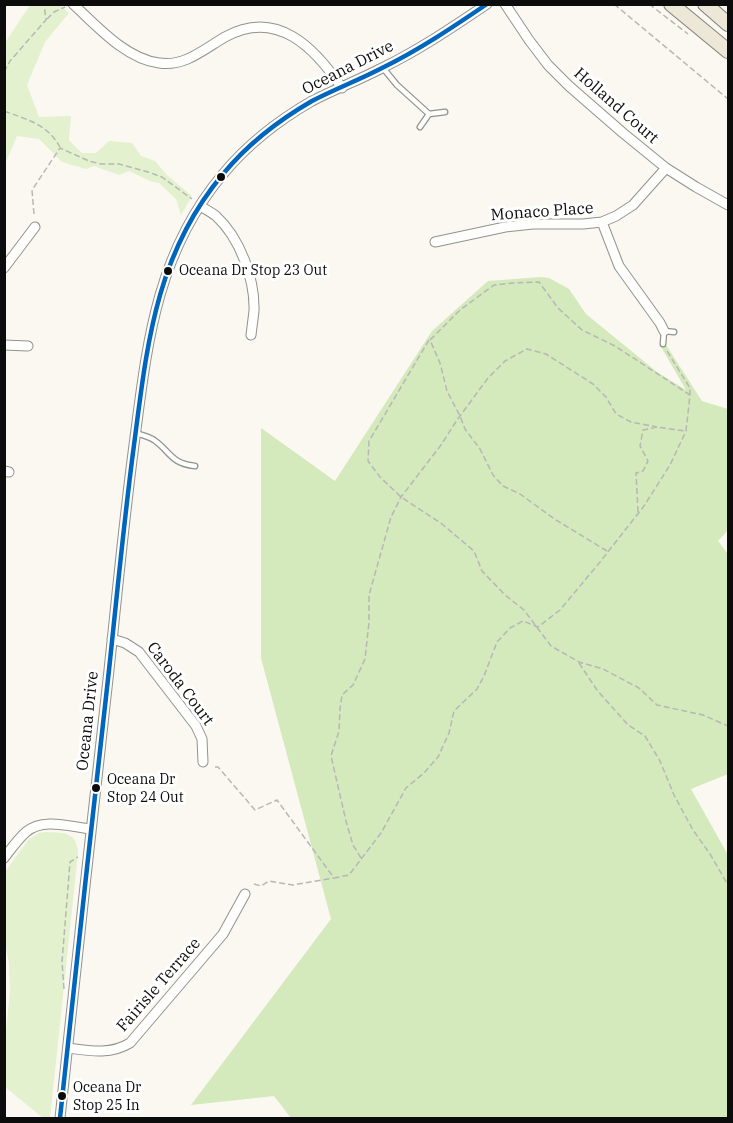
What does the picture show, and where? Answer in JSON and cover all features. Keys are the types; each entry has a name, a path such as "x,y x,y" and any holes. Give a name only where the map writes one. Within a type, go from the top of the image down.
{"main road":[{"path":"671,4 729,51"},
{"path":"705,4 729,24"}],"street":[{"name":"Oceana Drive","path":"60,1119 135,434 150,330 170,263 196,203 224,172 266,132 312,102 383,68 432,40 487,4"},
{"name":"Holland Court","path":"506,4 548,65 569,86 666,168 729,205"},
{"path":"69,6 123,48 140,58 157,63 169,64 189,59 228,36 251,28 283,32 311,49 342,88"},
{"name":"Monaco Place","path":"435,242 505,227 602,222 633,205 666,168"},
{"path":"196,203 222,223 244,259 252,288 254,310 251,335"},
{"path":"602,222 619,266 669,331"},
{"path":"4,268 35,227"},
{"path":"4,345 28,346"},
{"name":"Caroda Court","path":"112,639 133,647 139,652 196,726 202,739 203,762"},
{"path":"4,858 25,833 39,825 50,824 91,829"},
{"name":"Fairisle Terrace","path":"68,1048 113,1051 130,1043 223,934 245,894"}],"lane":[{"path":"383,68 397,85 429,114"},
{"path":"420,127 429,114 445,112"},
{"path":"663,344 669,331"},
{"path":"135,434 147,436 156,441 179,462 195,466"}],"path":[{"path":"44,4 46,20"},
{"path":"614,4 729,99"},
{"path":"4,72 10,61 46,20 54,12 69,6"},
{"path":"4,111 41,126 53,136 60,148 80,158 101,164 118,164 162,177 196,203"},
{"path":"34,214 32,190 60,148"},
{"path":"690,395 615,346 582,330 558,308 539,282 494,285 460,309 430,340 369,441 368,461 380,477 401,497 442,525 474,551 482,571 505,595 524,610 551,646 579,662 603,669 639,688 657,705 703,715 729,726"},
{"path":"430,340 440,363 447,391 465,429 480,449 493,476 503,486 520,494 556,520 608,551"},
{"path":"538,627 560,610 638,514 670,465 686,431 690,388 663,344"},
{"path":"361,858 353,845 345,821 331,756 339,731 342,695 353,685 365,659 369,595 392,517 401,497 441,446 488,378 505,361 526,349 546,354 593,384 606,397 616,414 632,422 686,431"},
{"path":"638,514 636,474 643,471 648,462 640,446 643,430 657,427"},
{"path":"254,884 261,886 269,881 293,885 349,875 381,833 406,788 438,757 448,734 454,711 477,689 497,642 510,628 523,621 538,627"},
{"path":"579,662 597,690 628,725 645,736 660,761 674,795 693,830 729,885"},
{"path":"215,767 218,767 255,810 277,800 334,878"},
{"path":"64,989 62,962 70,862 80,856"}],"green space":[{"path":"30,5 60,5 69,13 45,42 27,85 39,117 71,116 69,140 82,153 96,153 109,141 132,143 141,156 155,161 168,176 192,196 181,215 176,199 159,183 129,171 119,175 94,166 86,169 62,162 39,139 17,136 5,164 5,43"},
{"path":"549,278 569,289 586,314 657,372 686,390 660,345 666,345 702,401 728,409 728,530 718,541 728,554 728,774 691,789 728,855 728,1118 291,1118 274,1096 191,1105 331,919 261,658 261,428 335,481 432,331 488,281"},
{"path":"45,832 63,833 72,837 78,853 50,1118 43,1118 4,1086 10,991 9,963 4,937 5,872 28,840"}],"transit line":[{"path":"60,1118 130,473 150,337 168,269 200,205 232,163 264,134 312,101 409,54 487,4"}],"place":[{"name":"Oceana Dr Stop 23 Out","path":"168,271"},
{"name":"Oceana Dr Stop 24 Out","path":"96,788"},
{"name":"Oceana Dr Stop 25 In","path":"62,1096"}]}
